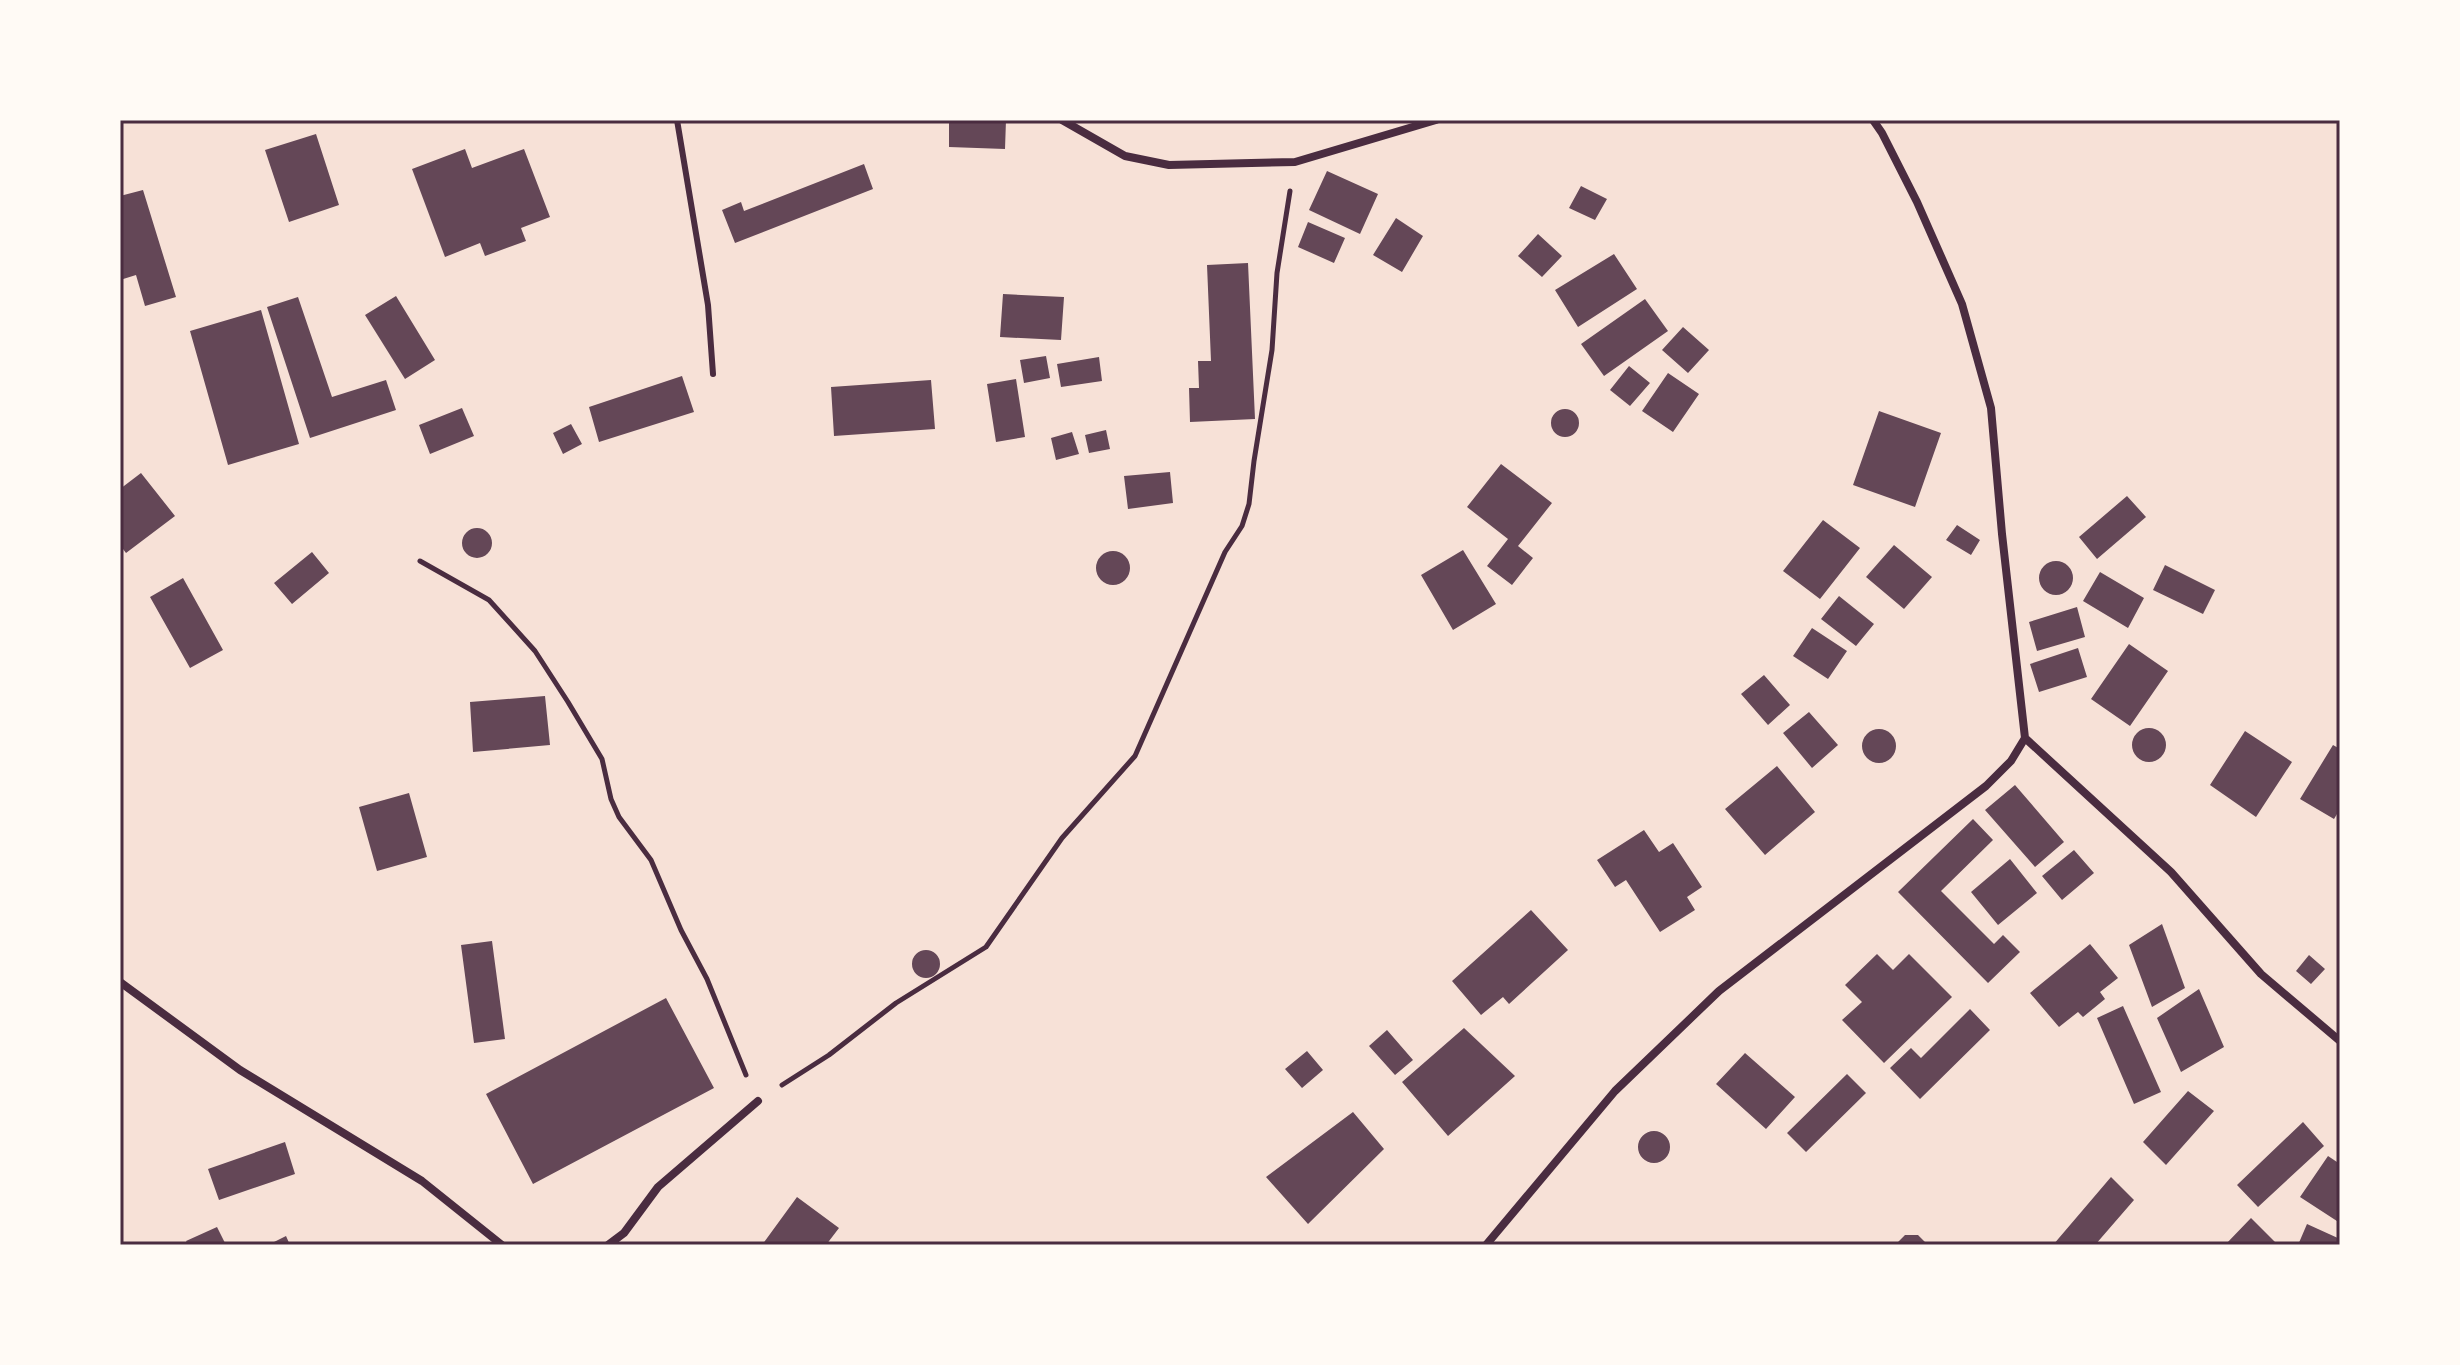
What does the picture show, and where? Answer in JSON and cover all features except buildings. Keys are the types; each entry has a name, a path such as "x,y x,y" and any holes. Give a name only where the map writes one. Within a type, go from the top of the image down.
{"street":[{"path":"1062,120 1125,156 1169,165 1295,162 1436,120"},
{"path":"1486,1245 1615,1091 1719,991 1986,786 2011,761 2025,738 1991,408 1962,304 1932,235 1873,120"},
{"path":"2025,738 2171,872 2261,974 2340,1041"},
{"path":"120,982 240,1070 422,1181 502,1245"},
{"path":"608,1245 624,1233 658,1187 758,1101"}],"lane":[{"path":"677,120 708,305 713,374"}],"path":[{"path":"420,561 489,600 535,651 568,702 602,759 611,799 619,817 651,860 681,930 707,979 758,1101 829,1055 896,1003 986,947 1062,838 1135,756 1225,552 1242,526 1249,504 1272,350 1277,273 1295,162"}]}
